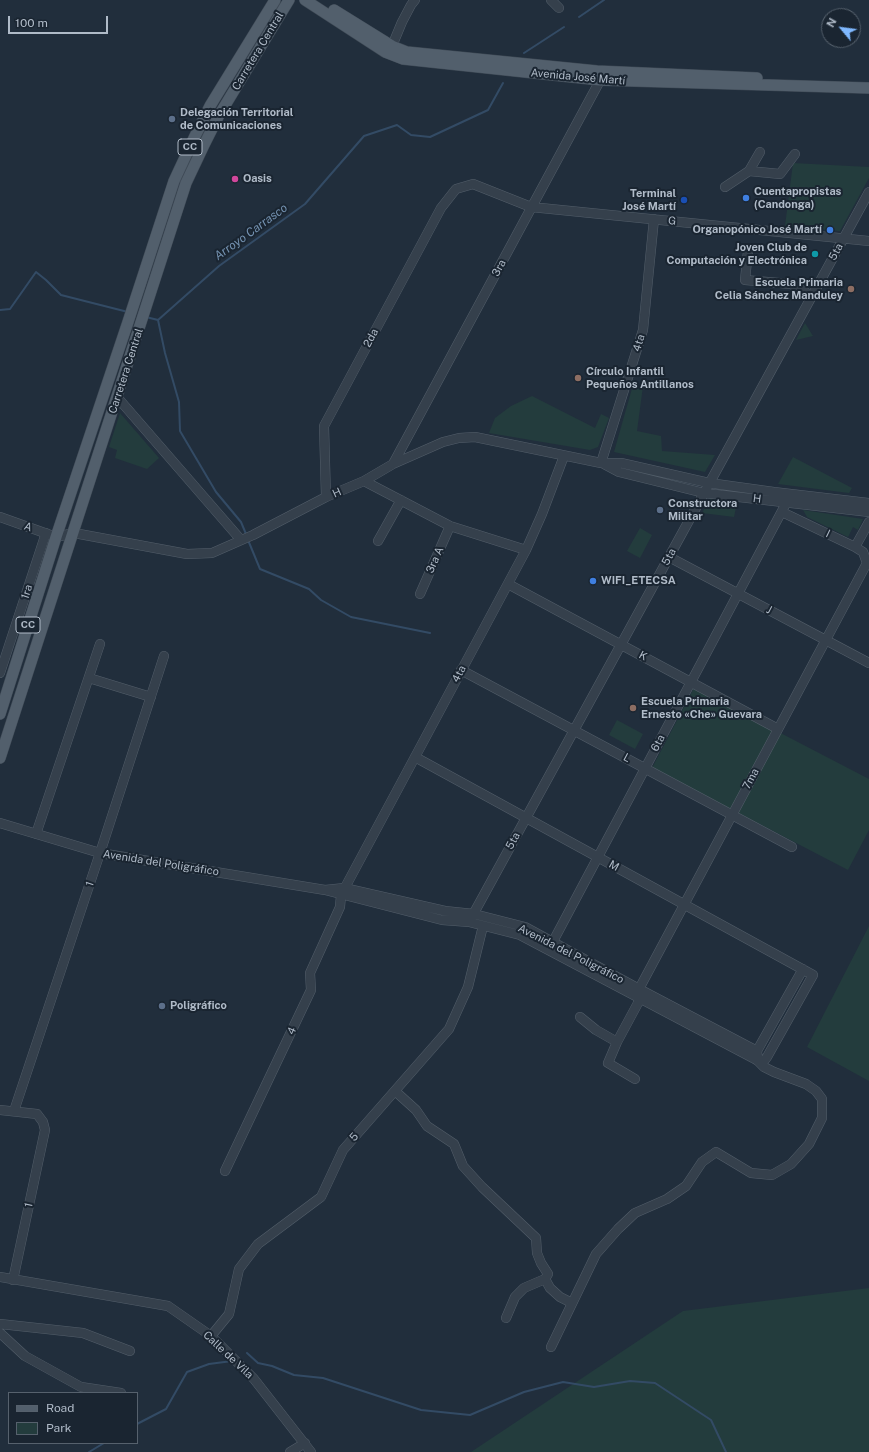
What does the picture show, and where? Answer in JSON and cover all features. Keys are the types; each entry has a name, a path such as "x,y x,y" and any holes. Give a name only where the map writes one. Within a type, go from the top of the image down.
{"main road":[{"name":"Carretera Central","path":"0,714 51,535 134,307 174,181 210,106 275,0"},
{"name":"Carretera Central","path":"0,758 186,183 218,117 289,0"},
{"name":"Avenida José Martí","path":"305,0 385,52 403,60 602,76 869,88"},
{"name":"Avenida José Martí","path":"318,0 392,46 407,52 602,76 869,83"},
{"path":"210,106 218,117"}],"street":[{"path":"392,46 402,22 415,0"},
{"path":"551,0 559,8"},
{"name":"3ra","path":"393,464 602,76"},
{"path":"725,187 749,171 760,152"},
{"path":"749,171 780,174 795,154"},
{"name":"G","path":"456,189 473,184 531,207 869,241"},
{"name":"2da","path":"326,498 324,426 441,208 456,189"},
{"name":"5ta","path":"469,922 869,192"},
{"name":"4ta","path":"601,463 643,330 654,219"},
{"path":"748,251 745,280 791,284 812,296"},
{"path":"117,397 242,540"},
{"name":"H","path":"74,533 194,554 212,553 253,535 326,498 364,481 393,464 443,442 459,438 475,437 601,463 621,463 709,483 869,503"},
{"name":"4ta","path":"342,891 526,550 542,514 564,456"},
{"name":"H","path":"601,463 620,472 704,493 869,512"},
{"path":"364,481 450,526 526,550"},
{"name":"6ta","path":"550,946 791,494"},
{"path":"378,541 402,500"},
{"name":"I","path":"782,512 856,547 863,552 868,563"},
{"name":"A","path":"0,517 51,535"},
{"path":"856,547 869,522"},
{"name":"3ra A","path":"420,594 450,526"},
{"path":"51,535 74,533"},
{"name":"1ra","path":"0,673 51,535"},
{"name":"J","path":"669,557 869,663"},
{"name":"7ma","path":"635,1079 608,1063 617,1042 628,1024 638,1003 639,994 684,904 825,640 868,563"},
{"name":"K","path":"508,584 778,729"},
{"path":"36,834 100,644"},
{"name":"1","path":"13,1280 45,1130 44,1122 37,1114 14,1112 164,656"},
{"name":"L","path":"462,670 792,846"},
{"path":"89,678 151,697"},
{"name":"M","path":"415,757 813,975 767,1057 764,1061 756,1057"},
{"name":"Avenida del Poligráfico","path":"0,823 100,853 325,890 342,891 445,911 474,914 525,927 550,946"},
{"name":"Avenida del Poligráfico","path":"342,891 442,920 469,922 520,935 550,946 756,1057 774,1072 806,1084 816,1090 822,1099 822,1118 809,1144 791,1164 772,1175 751,1172 716,1152 702,1162 686,1186 667,1199 635,1213 618,1229 596,1254 572,1303"},
{"name":"4","path":"225,1172 311,990 310,973 340,907 342,891"},
{"name":"5","path":"211,1336 229,1314 238,1269 258,1244 321,1197 343,1150 449,1029 468,987 483,926"},
{"path":"756,1057 803,969"},
{"path":"580,1017 596,1030 617,1042"},
{"path":"395,1091 416,1110 427,1126 454,1144 463,1166 482,1187 536,1238 537,1253 548,1274 545,1279 524,1288 515,1297 506,1318"},
{"path":"0,1110 14,1112"},
{"name":"Calle de Vila","path":"0,1277 168,1306 211,1336 254,1379 311,1452"},
{"path":"545,1279 550,1288 560,1297 572,1303 550,1347"},
{"path":"0,1324 83,1334 130,1351"},
{"path":"0,1334 25,1356 81,1387 114,1392"},
{"path":"290,1452 305,1443"}],"green space":[{"path":"793,163 869,167 869,178 840,231 785,226"},
{"path":"805,323 813,336 796,340"},
{"path":"633,385 643,386 637,431 661,436 662,451 715,455 705,472 614,452"},
{"path":"532,396 595,428 601,414 609,418 598,447 590,450 489,433 495,418 511,406"},
{"path":"120,413 159,458 147,469 115,458 117,450 109,447"},
{"path":"793,457 852,488 849,493 778,484"},
{"path":"710,499 737,503 734,517 702,513"},
{"path":"803,510 863,519 858,530 853,527 848,537 807,517"},
{"path":"640,528 652,535 640,558 627,551"},
{"path":"694,688 869,779 869,830 848,870 652,768"},
{"path":"617,720 643,734 635,749 609,735"},
{"path":"869,926 869,1081 807,1047"},
{"path":"869,1288 869,1452 471,1452 683,1311"}],"waterway":[{"path":"579,17 604,0"},
{"path":"524,53 564,27"},
{"name":"Arroyo Carrasco","path":"146,317 158,320 219,266 305,204 364,136 397,125 411,135 430,137 488,110 503,83"},
{"name":"Arroyo Carrasco","path":"0,310 10,309 36,272 61,295 128,312"},
{"path":"158,320 165,353 179,402 180,431 216,492 241,522 246,534"},
{"path":"248,540 260,569 309,589 321,600 351,617 430,633"},
{"path":"247,1353 258,1363 272,1366 294,1375 323,1378 421,1410 470,1415 524,1392 563,1382 594,1387 630,1381 655,1383 711,1420 726,1452"},
{"path":"138,1423 166,1409 187,1372 209,1364 232,1361"},
{"path":"89,1452 102,1444"}],"place":[{"name":"Delegación Territorial de Comunicaciones","path":"172,119"},
{"name":"Oasis","path":"235,179"},
{"name":"Cuentapropistas (Candonga)","path":"746,198"},
{"name":"Terminal José Martí","path":"684,200"},
{"name":"Organopónico José Martí","path":"830,230"},
{"name":"Joven Club de Computación y Electrónica","path":"815,254"},
{"name":"Escuela Primaria Celia Sánchez Manduley","path":"851,289"},
{"name":"Círculo Infantil Pequeños Antillanos","path":"578,378"},
{"name":"Constructora Militar","path":"660,510"},
{"name":"WIFI_ETECSA","path":"593,581"},
{"name":"Escuela Primaria Ernesto «Che» Guevara","path":"633,708"},
{"name":"Poligráfico","path":"162,1006"}]}
